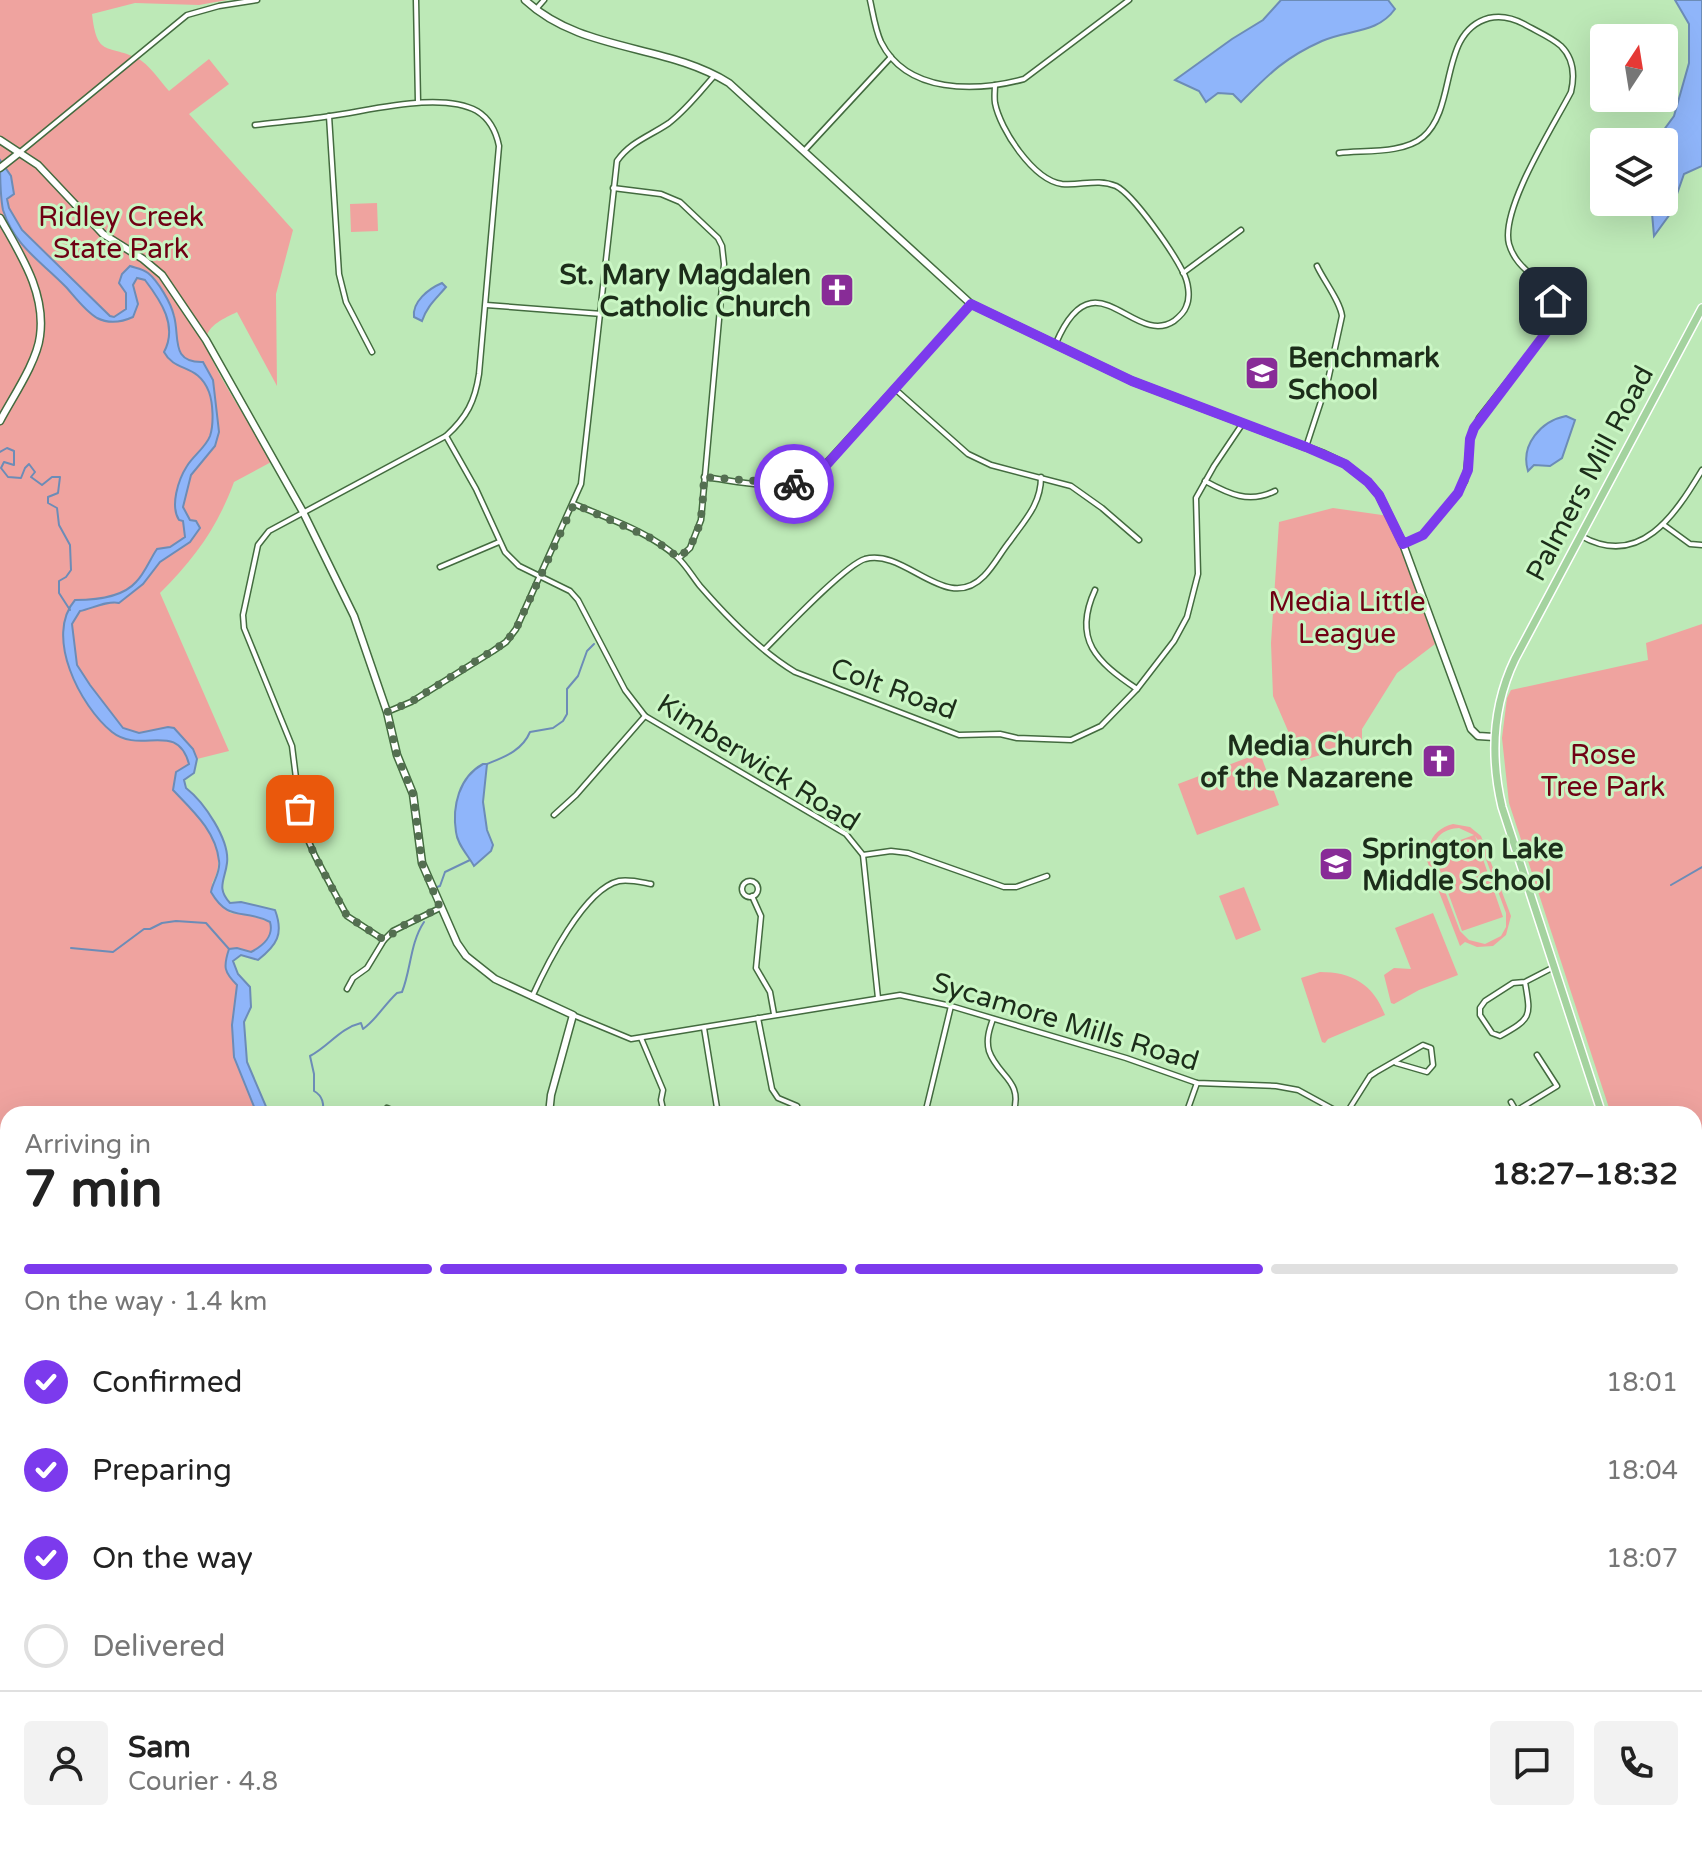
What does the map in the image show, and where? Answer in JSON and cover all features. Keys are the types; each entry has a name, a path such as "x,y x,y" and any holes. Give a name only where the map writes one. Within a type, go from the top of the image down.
{"main road":[{"name":"Palmers Mill Road","path":"1599,1106 1502,807 1496,779 1494,737 1500,695 1515,659 1702,308"}],"street":[{"path":"0,168 187,15 257,0"},
{"path":"416,0 418,102"},
{"path":"525,0 548,19 580,34 683,60 716,75 743,95 971,304 1132,381 1345,464 1379,495 1403,544 1471,729 1478,736 1494,737"},
{"path":"535,9 544,0"},
{"path":"870,0 880,40 904,69 936,84 995,85 1024,79 1037,72 1129,0"},
{"path":"1339,153 1409,145 1422,138 1433,126 1441,107 1461,40 1480,21 1501,16 1516,19 1555,41 1572,64 1574,76 1571,92 1516,198 1509,222 1509,243 1519,264 1548,290 1553,301 1551,326 1479,418 1470,439 1465,481 1458,493 1423,535 1403,544"},
{"path":"804,151 891,57"},
{"path":"387,712 411,702 506,642 516,629 581,484 602,314 614,171 622,153 629,146 670,122 716,75"},
{"path":"995,85 995,101 1007,136 1024,156 1054,182 1103,182 1127,194 1183,273 1188,291 1187,306 1180,317 1170,324 1148,326 1112,305 1087,305 1065,323 1055,346"},
{"path":"255,125 418,102 467,107 485,117 497,136 499,146 486,305 475,399 469,412 446,436 269,531 258,545 243,615 244,628 292,746 302,826 315,856 347,916 384,940"},
{"path":"329,116 339,274 346,302 372,352"},
{"path":"0,140 38,165 103,234 162,275 206,340 303,512 348,602 387,712 397,755 413,794 422,863 440,908 466,956 495,979 573,1015 550,1106"},
{"path":"613,188 671,197 713,232 722,246 724,264 698,532 690,548 679,558"},
{"path":"0,218 26,263 33,282 40,336 34,355 0,421"},
{"path":"1183,273 1241,230"},
{"path":"1306,447 1328,380 1342,316 1341,306 1333,299 1317,266"},
{"path":"704,477 783,485 802,483 812,478 971,304"},
{"path":"486,305 602,314"},
{"path":"895,389 968,454 991,465 1071,486 1139,540"},
{"name":"Colt Road","path":"574,504 645,535 679,558 700,585 764,649 795,672 959,735 1000,734 1017,738 1071,740 1101,726 1137,689 1174,641 1187,617 1198,574 1196,498 1244,423"},
{"name":"Kimberwick Road","path":"446,436 476,489 499,542 519,566 570,591 578,600 625,690 645,716 846,834 863,855 878,998"},
{"path":"1581,536 1601,546 1624,546 1644,539 1678,510 1702,470"},
{"path":"764,649 851,566 869,558 894,562 949,588 971,586 984,576 1035,506 1041,489 1041,477"},
{"path":"1205,481 1238,497 1250,499 1275,491"},
{"path":"1664,525 1690,544 1702,545"},
{"path":"440,567 499,542"},
{"path":"1095,590 1087,608 1086,620 1091,647 1106,668 1137,689"},
{"path":"554,815 576,795 645,716"},
{"path":"863,855 891,851 908,853 1004,887 1016,887 1047,876"},
{"path":"532,997 545,968 590,900 618,881 634,880 651,884"},
{"path":"752,896 761,916 756,968 770,992 774,1014"},
{"path":"347,989 353,978 367,968 384,940 407,923 440,908"},
{"path":"1525,982 1530,1009 1526,1021 1500,1036 1492,1033 1480,1015 1485,1001 1513,983 1525,982 1554,967"},
{"name":"Sycamore Mills Road","path":"573,1015 622,1037 641,1038 900,995 951,1006 1126,1058 1197,1083 1286,1087 1311,1095 1330,1106"},
{"path":"927,1106 951,1006"},
{"path":"758,1018 772,1089 778,1098 797,1106"},
{"path":"993,1019 987,1036 989,1051 1012,1082 1016,1094 1014,1106"},
{"path":"704,1028 717,1106"},
{"path":"641,1038 663,1090 662,1106"},
{"path":"1349,1106 1370,1076 1423,1045 1434,1053 1433,1065 1427,1072 1396,1063"},
{"path":"1526,1106 1557,1086 1537,1055"},
{"path":"1189,1106 1197,1083"},
{"path":"1511,1102 1513,1106"}],"green space":[{"name":"Ridley Creek State Park","path":"0,0 227,0 199,5 135,3 92,14 100,43 137,58 169,91 209,59 229,84 189,114 293,230 276,294 277,386 237,312 213,326 206,340 224,382 273,461 234,482 204,542 160,593 229,751 197,759 177,743 186,753 189,764 173,790 209,832 218,857 212,883 230,913 270,922 271,927 269,936 255,950 229,949 254,1106 0,1106"},
{"path":"377,203 378,231 351,232 350,204"},
{"name":"Media Little League","path":"1333,508 1389,516 1435,644 1397,673 1362,729 1362,742 1301,761 1273,696 1271,643 1279,522"},
{"name":"Rose Tree Park","path":"1702,624 1702,1106 1608,1106 1509,803 1502,738 1507,698 1511,690 1648,660 1646,643"},
{"path":"1260,753 1279,805 1197,835 1178,784"},
{"path":"1453,824 1470,827 1481,836 1511,916 1506,935 1493,946 1477,947 1465,942 1460,946 1422,848 1429,847 1441,829","holes":["1459,828 1474,835 1433,850 1442,834","1475,836 1506,913 1506,927 1501,936 1485,944 1469,940 1460,931 1432,857 1433,851 1462,931 1503,917"]},
{"path":"1244,887 1261,930 1236,940 1219,896"},
{"path":"1433,913 1458,975 1391,1003 1384,975 1394,968 1411,969 1395,928"},
{"path":"1320,972 1342,974 1360,982 1374,995 1385,1015 1322,1042 1301,978"}],"water":[{"path":"1281,0 1388,0 1395,9 1380,23 1332,37 1287,60 1241,102 1233,94 1218,93 1206,102 1199,91 1175,80 1263,20"},
{"path":"1675,0 1702,0 1702,166 1684,174 1678,191 1678,128 1665,128 1678,112 1689,63 1689,24"},
{"path":"0,160 11,176 14,194 7,199 9,208 22,230 110,316 114,317 126,309 126,293 119,283 122,274 130,266 148,273 170,305 181,353 185,358 203,362 213,380 219,432 215,446 191,475 183,507 190,520 196,521 200,528 190,542 160,562 143,584 119,603 80,611 72,624 77,665 123,728 139,733 174,728 193,749 197,759 194,773 184,780 186,788 214,822 224,844 227,863 222,888 226,898 230,903 241,902 275,910 279,932 270,949 258,960 241,955 233,961 238,974 250,987 251,1007 244,1022 247,1062 266,1106 254,1106 234,1057 232,1025 237,985 227,973 225,965 229,949 251,952 263,944 269,936 270,922 230,911 218,902 211,892 219,865 213,840 202,822 173,790 176,772 189,764 183,751 167,741 135,741 112,732 88,705 78,688 70,670 63,632 66,615 75,600 99,599 123,592 139,578 157,549 170,547 185,537 183,521 176,514 176,493 187,466 210,436 210,397 199,376 174,363 164,352 169,333 166,314 145,280 137,278 133,285 138,304 133,317 115,322 93,315 14,234 3,210"},
{"path":"1652,216 1669,216 1654,236"},
{"path":"442,283 446,287 422,321 414,317 422,297"},
{"path":"1566,416 1575,420 1562,458 1550,466 1534,465 1528,471 1526,461 1530,443 1548,423"},
{"path":"483,764 487,764 483,802 487,830 493,845 491,851 474,866 457,836 455,812 463,784"}],"waterway":[{"path":"0,452 7,448 14,451 14,465 4,462 1,468 8,477 21,478 29,464 35,472 31,477 42,485 52,477 60,477 58,493 48,497 48,503 57,508 59,525 70,545 71,570 59,581 59,593 70,610"},
{"path":"487,764 517,749 530,732 553,728 563,721 567,714 567,689 578,676 587,651 594,644"},
{"path":"437,887 445,872 470,860"},
{"path":"1671,885 1702,867"},
{"path":"71,948 113,952 144,929 176,921 206,923 229,949"},
{"path":"323,1106 314,1091 310,1056 347,1029 361,1023 363,1029 397,993 402,992 416,939 424,922"}],"way so far":[{"path":"300,809 302,826 315,856 347,916 366,930 384,940 393,931 440,908 422,863 413,794 397,755 387,712 411,702 506,642 516,629 574,504 653,539 679,558 690,548 698,532 704,477 794,484"}],"place":[{"name":"St. Mary Magdalen Catholic Church","path":"837,290"},
{"name":"Benchmark School","path":"1262,373"},
{"name":"Media Church of the Nazarene","path":"1439,761"},
{"name":"Springton Lake Middle School","path":"1336,864"}],"route":[{"path":"794,484 802,483 821,471 971,304 1132,381 1345,464 1379,495 1403,544 1423,535 1458,493 1468,470 1470,439 1474,428 1551,326 1553,301"}]}
